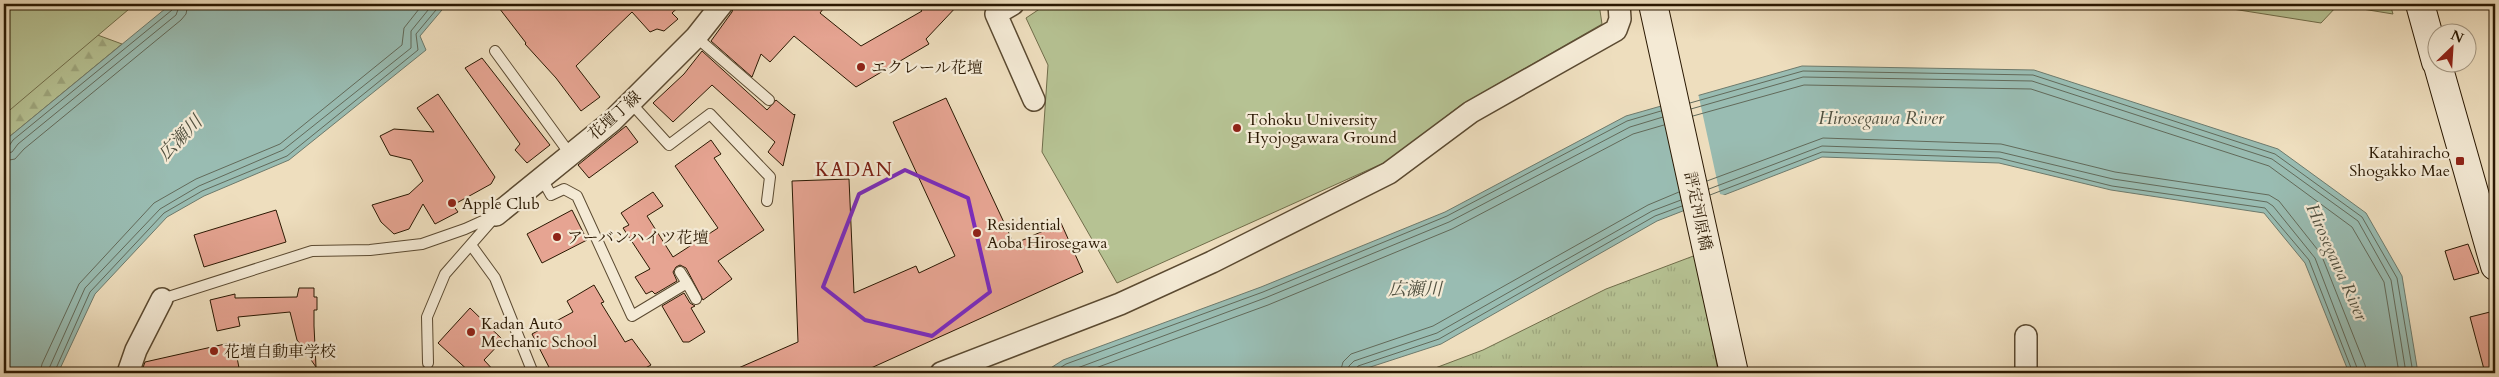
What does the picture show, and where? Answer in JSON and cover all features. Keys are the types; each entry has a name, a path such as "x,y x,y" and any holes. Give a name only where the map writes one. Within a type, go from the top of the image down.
{"street":[{"name":"花壇丁線","path":"496,215 612,121 696,37 722,4"},
{"path":"1013,4 996,14 1034,100"},
{"path":"941,373 1120,304 1212,262 1389,173 1471,112 1616,30 1620,19 1618,4"},
{"name":"評定河原橋","path":"1653,4 1734,373"},
{"path":"2420,4 2426,24"},
{"path":"2440,72 2495,266"},
{"path":"128,373 136,350 162,299"},
{"path":"2026,336 2026,373"}],"lane":[{"path":"696,37 768,100"},
{"path":"494,51 570,154"},
{"path":"630,102 668,145 710,114 770,177 767,201"},
{"path":"541,177 551,195 564,190 577,196 632,316 687,283"},
{"path":"428,363 427,317 445,274 496,215"},
{"path":"162,299 312,251 370,250 422,244 465,229 496,215"},
{"path":"471,245 495,278 534,373"},
{"path":"680,272 696,299"}],"highlighted area":[{"path":"905,170 968,198 990,292 932,336 865,320 823,287 859,194"}],"green space":[{"path":"4,4 135,4 4,115"},
{"name":"Tohoku University Hyojogawara Ground","path":"1047,4 1599,4 1602,24 1461,105 1388,161 1117,283 1042,152 1048,65 1026,18"},
{"path":"2201,4 2390,4 2393,14 2338,5 2321,23"},
{"path":"46,16 122,44 9,137 4,146 4,23"},
{"path":"1696,255 1718,371 1716,373 1422,373 1483,350 1606,289"}],"water":[{"name":"広瀬川","path":"171,4 447,4 420,36 426,50 289,160 204,196 167,217 95,294 58,373 4,373 4,146 9,137"},
{"name":"広瀬川","path":"1802,66 2034,70 2278,149 2366,213 2402,276 2418,373 2349,373 2305,263 2264,213 2111,190 1999,163 1822,157 1657,221 1441,344 1352,373 1043,373 1063,360 1261,287 1445,212 1626,116"}],"pier":[{"path":"1698,93 1720,194 1728,196 1687,212 1662,103"}],"building":[{"path":"496,4 682,4 672,13 678,19 664,31 657,29 650,32 632,12 576,66 600,97 581,111 556,78 525,44"},
{"path":"734,4 827,4 820,13 861,46 922,11 915,4 959,4 926,39 929,44 856,87 794,36 770,62 761,54 752,77 711,41 732,12"},
{"path":"702,51 767,110 776,100 795,114 783,166 768,152 775,142 712,85 673,122 653,103 684,74"},
{"path":"482,58 550,145 527,163 515,150 520,144 465,68"},
{"path":"438,94 495,177 491,184 453,205 458,212 435,224 423,204 409,229 394,234 381,222 372,205 409,194 423,181 411,160 390,155 380,136 394,129 434,132 417,108"},
{"name":"Residential Aoba Hirosegawa","path":"946,98 1014,244 1061,223 1083,272 860,373 727,373 798,342 792,181 849,179 854,293 916,266 919,273 955,256 893,122"},
{"path":"626,126 638,142 589,178 578,165"},
{"path":"711,140 721,154 714,158 764,230 718,261 732,279 703,300 686,268 680,265 673,272 677,281 655,294 652,291 646,294 635,277 650,269 623,228 629,225 621,213 653,192 663,206 647,216 673,257 718,228 675,166"},
{"path":"276,210 286,242 204,267 194,235"},
{"name":"アーバンハイツ花壇","path":"572,210 587,240 542,263 527,234"},
{"path":"2468,244 2479,273 2454,280 2445,251"},
{"path":"594,285 604,302 601,303 625,342 632,339 651,365 636,373 552,373 532,334 573,312 567,301"},
{"path":"299,288 314,288 314,297 317,297 317,310 314,310 316,367 297,340 290,312 238,317 240,326 217,331 210,300 235,294 235,298 297,297"},
{"path":"684,293 690,303 695,306 691,308 705,332 689,342 683,342 662,306"},
{"path":"470,308 503,340 484,360 496,373 471,373 438,343"},
{"path":"2490,312 2495,330 2495,373 2485,373 2470,317"},
{"name":"花壇自動車学校","path":"234,342 240,373 141,373 145,362"}],"place":[{"name":"エクレール花壇","path":"861,67"},
{"name":"Tohoku University Hyojogawara Ground","path":"1237,128"},
{"name":"Katahiracho Shogakko Mae","path":"2460,161"},
{"name":"Apple Club","path":"452,203"},
{"name":"Residential Aoba Hirosegawa","path":"977,233"},
{"name":"アーバンハイツ花壇","path":"557,237"},
{"name":"Kadan Auto Mechanic School","path":"471,332"},
{"name":"花壇自動車学校","path":"214,351"}],"district":[{"name":"KADAN","path":"854,169"}],"water label":[{"name":"Hirosegawa River","path":"1881,118"},
{"name":"Hirosegawa River","path":"2337,262"}]}
